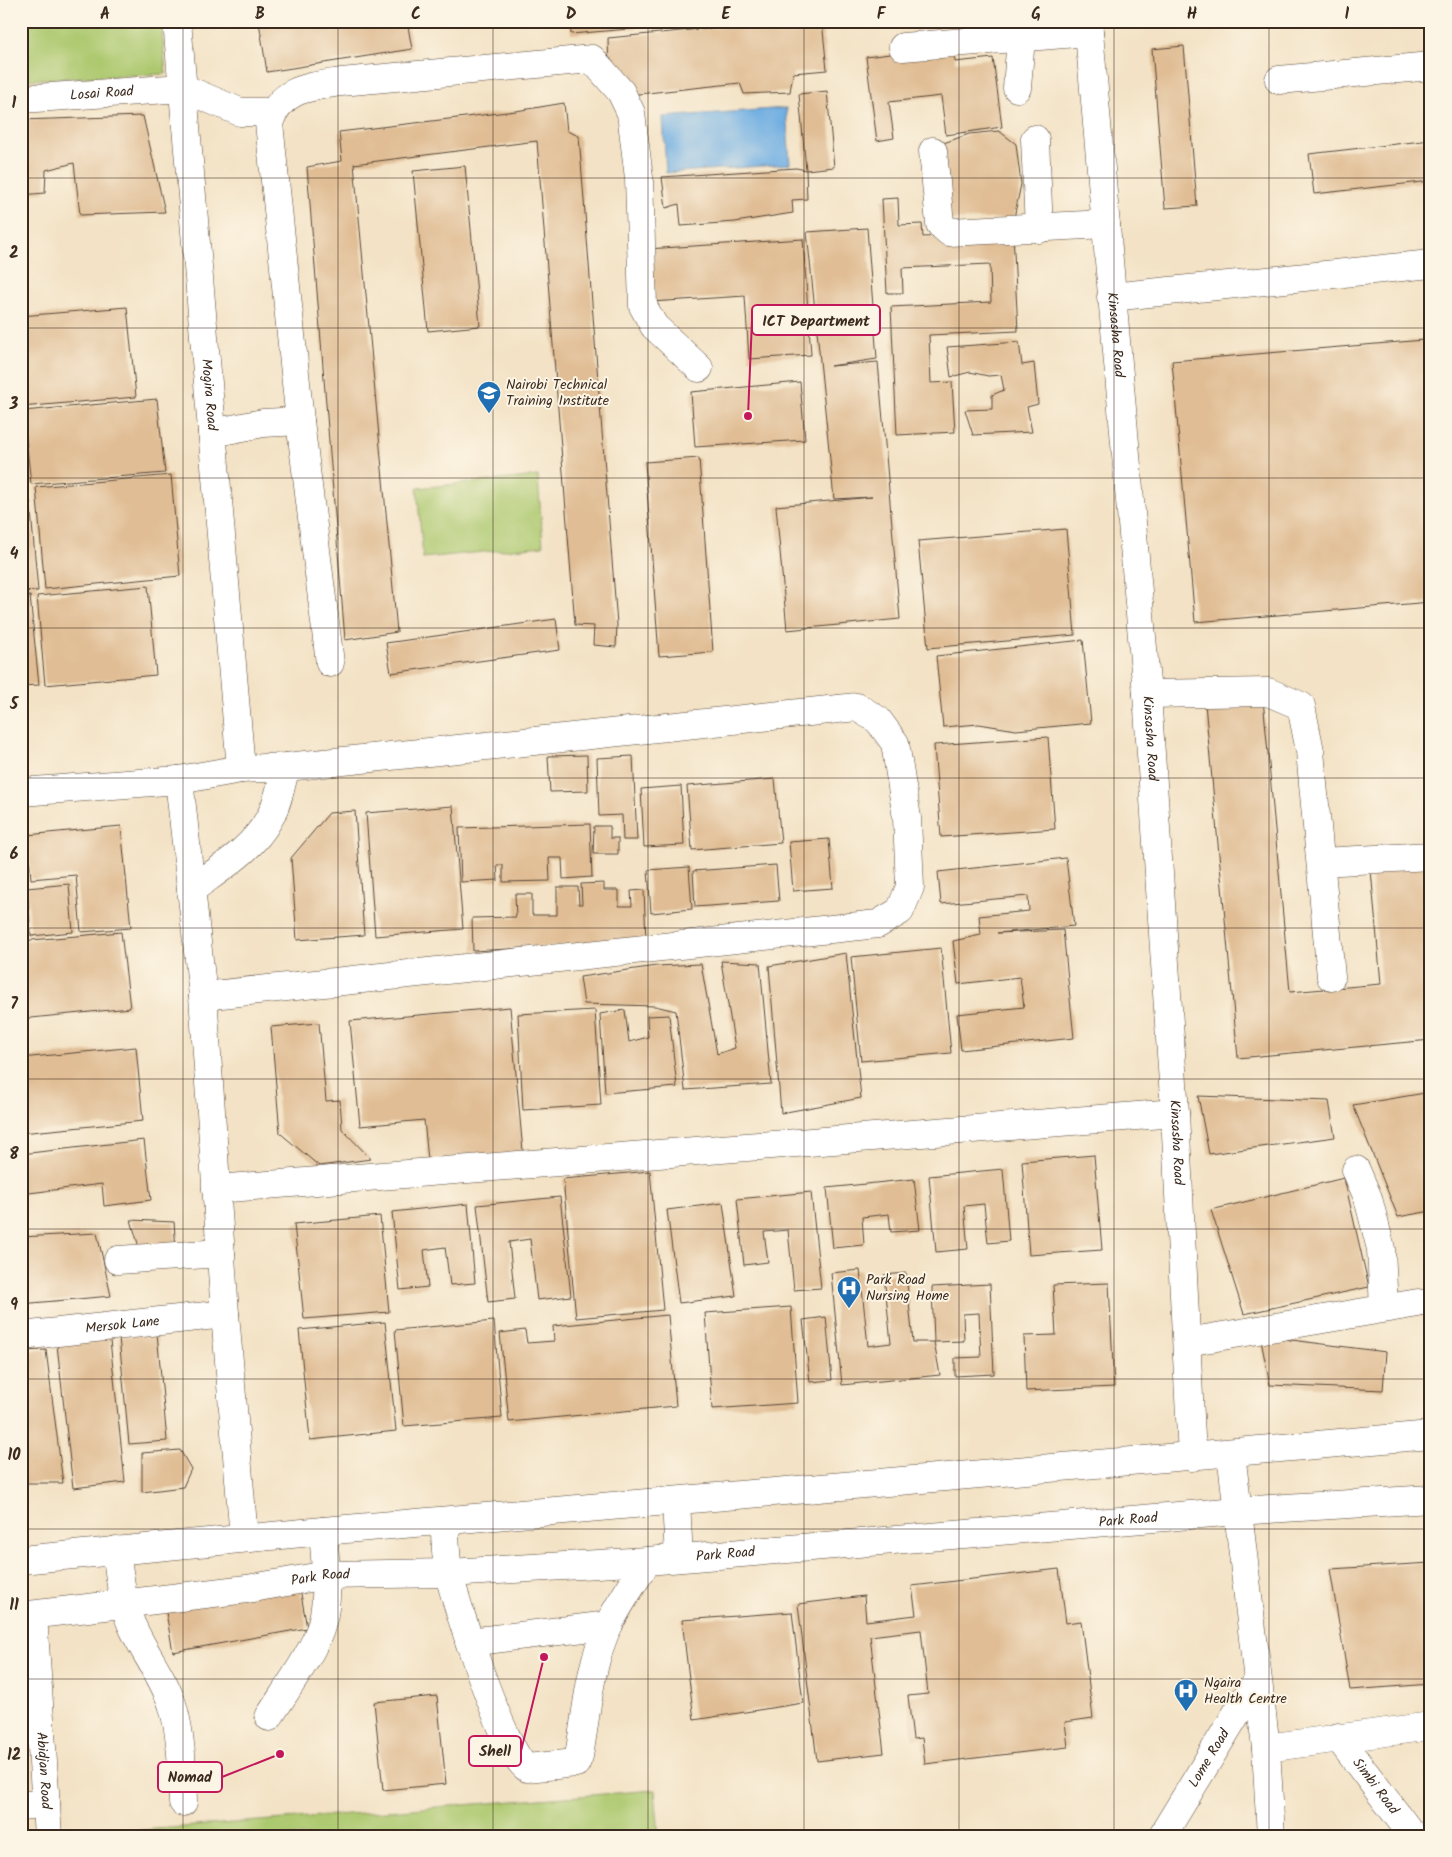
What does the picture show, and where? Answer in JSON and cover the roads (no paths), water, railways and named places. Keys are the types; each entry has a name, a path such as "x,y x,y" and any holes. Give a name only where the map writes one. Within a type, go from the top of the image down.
{"street":[{"name":"Mogira Road","path":"177,21 241,769"},
{"path":"903,47 1021,37 1088,26"},
{"name":"Kinsasha Road","path":"1088,26 1147,694 1175,1113 1188,1342 1192,1456"},
{"path":"1017,88 1021,37"},
{"path":"330,663 300,421 269,123 273,112 281,102 301,88 341,82 592,60 621,92 631,113 639,178 643,306 654,326 699,368"},
{"path":"1280,80 1431,66"},
{"name":"Losai Road","path":"21,99 183,88"},
{"path":"183,88 240,112 273,112"},
{"path":"1035,138 1038,229"},
{"path":"933,150 940,224 943,229 950,232 1038,229 1106,224"},
{"path":"1111,296 1431,264"},
{"path":"212,433 263,423 300,421"},
{"path":"1147,694 1268,692 1301,706 1310,751 1331,977"},
{"path":"21,792 179,780 241,769 286,767 857,707 878,720 895,743 907,818 910,887 900,911 878,924 203,996"},
{"path":"191,890 241,853 259,834 270,818 286,767"},
{"path":"179,780 203,996 224,1314 244,1538"},
{"path":"1321,862 1431,856"},
{"path":"216,1189 1175,1113"},
{"path":"1356,1170 1368,1198 1382,1249 1384,1308"},
{"path":"118,1260 221,1253"},
{"path":"1188,1342 1418,1303"},
{"name":"Mersok Lane","path":"21,1336 224,1314"},
{"path":"21,1560 244,1538 1431,1434"},
{"path":"1231,1453 1266,1748 1271,1836"},
{"name":"Park Road","path":"27,1616 247,1589 327,1575 449,1573 679,1558 1237,1511 1431,1500"},
{"path":"676,1501 679,1558"},
{"path":"444,1521 449,1573 469,1642 507,1738 522,1766 527,1768 576,1763 580,1756 593,1669 609,1625 647,1560"},
{"path":"269,1717 305,1659 322,1624 327,1575 323,1531"},
{"path":"116,1550 125,1604 134,1631 160,1675 172,1705 181,1740 183,1802"},
{"name":"Abidjan Road","path":"27,1616 34,1805 48,1836"},
{"path":"469,1642 609,1625"},
{"name":"Lome Road","path":"1162,1836 1257,1680"},
{"path":"1266,1748 1431,1726"},
{"name":"Simbi Road","path":"1338,1737 1413,1836"}],"water":[{"path":"786,108 790,164 666,173 663,117"}],"place":[{"name":"Nairobi Technical Training Institute","path":"489,414"},
{"name":"ICT Department","path":"748,416"},
{"name":"Park Road Nursing Home","path":"849,1309"},
{"name":"Shell","path":"544,1657"},
{"name":"Ngaira Health Centre","path":"1186,1712"},
{"name":"Nomad","path":"280,1754"}]}
